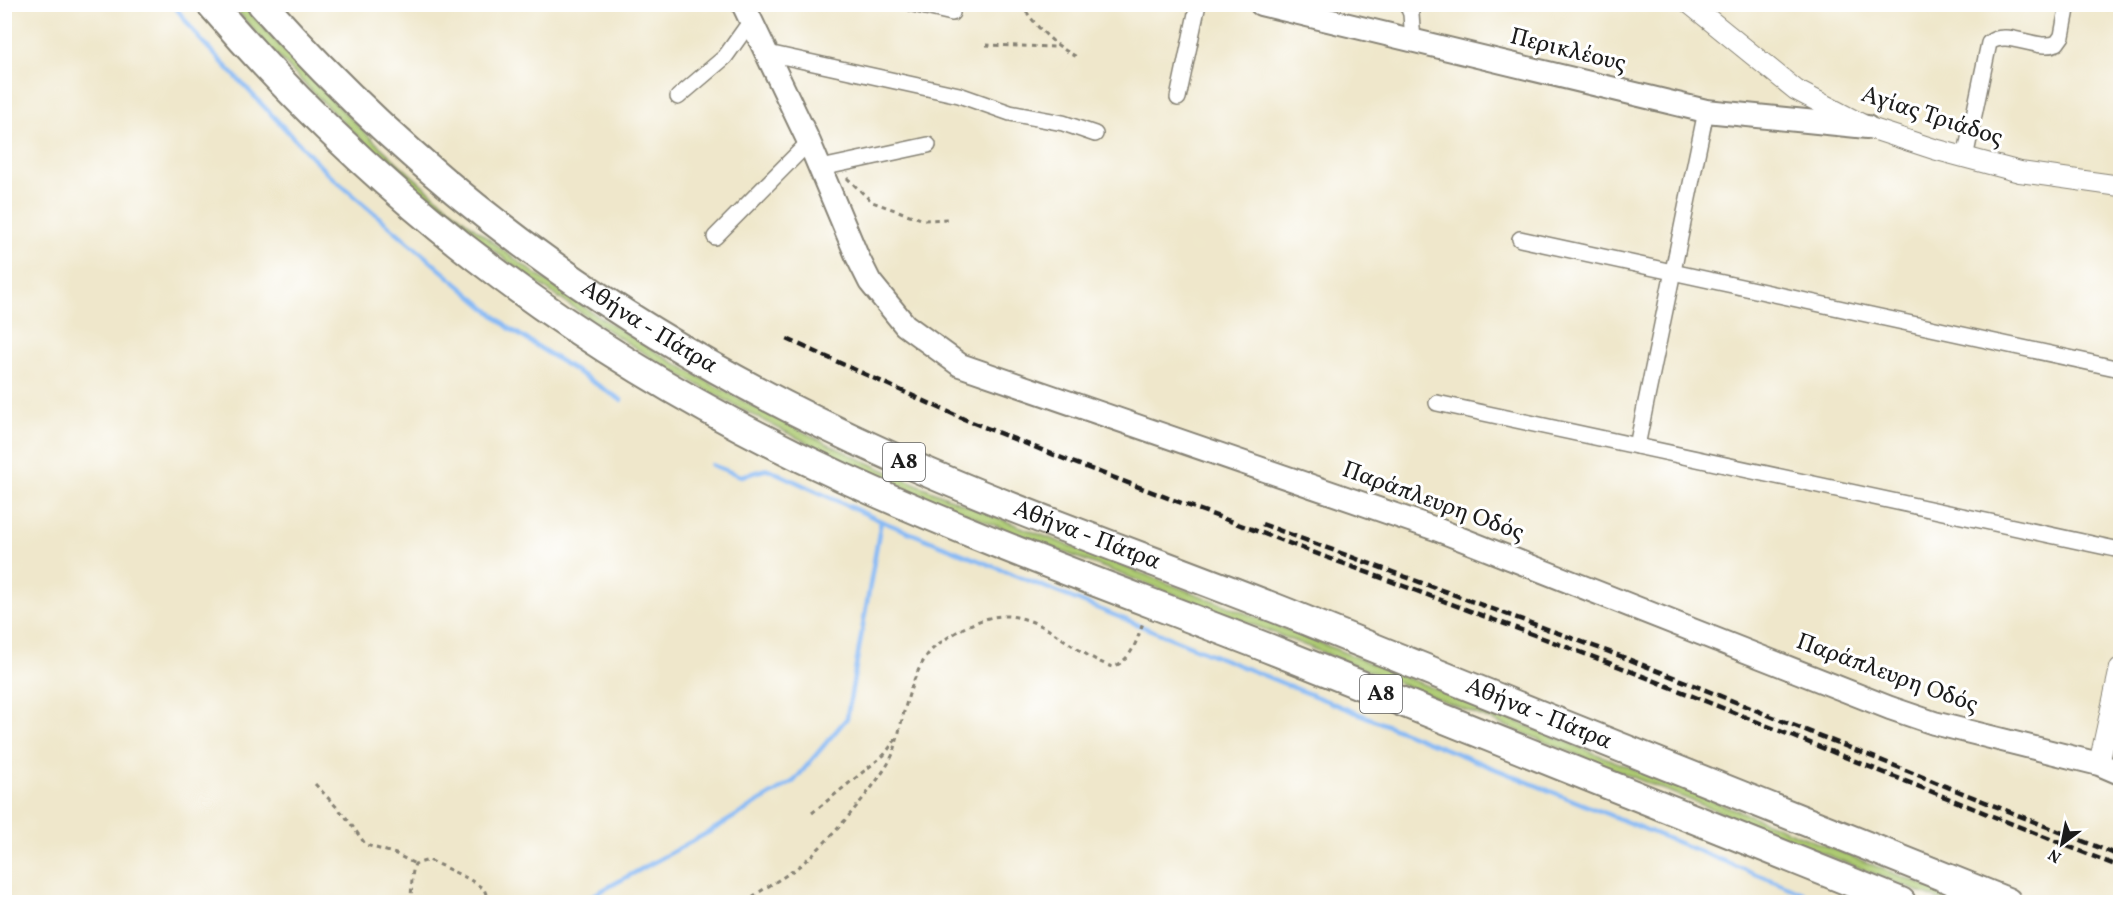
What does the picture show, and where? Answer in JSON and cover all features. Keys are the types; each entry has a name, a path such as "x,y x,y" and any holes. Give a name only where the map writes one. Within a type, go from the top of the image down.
{"highway":[{"name":"Αθήνα - Πάτρα","path":"211,4 316,118 375,175 465,251 595,343 742,427 842,477 959,528 1281,653 1901,903"},
{"name":"Αθήνα - Πάτρα","path":"262,4 372,119 490,221 616,309 787,406 866,445 963,487 1296,617 2007,903"}],"main road":[{"name":"Περικλέους","path":"1261,4 1706,111 1867,127"},
{"name":"Παράπλευρη Οδός","path":"746,13 768,53 809,142 827,167 857,256 870,282 905,325 960,365 1018,387 1436,529 1890,708 1944,726 2099,764 2121,773"}],"street":[{"path":"913,4 952,13"},
{"path":"1178,98 1198,4"},
{"path":"1407,4 1411,14 1413,41"},
{"name":"Αγίας Τριάδος","path":"1690,4 1796,90 1867,127 1965,158 2019,172 2121,186"},
{"path":"1965,158 1989,43 2001,38 2053,45 2062,36 2068,4"},
{"path":"678,97 725,57 746,13"},
{"path":"768,53 959,95 1010,113 1063,123 1095,134"},
{"path":"1637,446 1706,111"},
{"path":"715,237 809,142"},
{"path":"827,167 928,145"},
{"path":"1520,239 2121,369"},
{"path":"1437,403 2121,550"},
{"path":"2099,764 2121,668"}],"path":[{"path":"1021,4 1035,24 1058,47 1079,58"},
{"path":"986,45 1058,47"},
{"path":"827,167 872,202 924,220 949,219"},
{"path":"745,903 794,870 820,847 871,789 895,750 920,669 928,653 966,626 988,618 1007,616 1030,621 1050,630 1101,664 1113,667 1122,663 1131,653 1143,622"},
{"path":"812,813 884,755 897,738"},
{"path":"315,784 345,816 366,845 396,854 415,864 429,860 469,879 484,889 489,903"},
{"path":"410,903 413,888 411,874 415,864"}],"green space":[{"path":"232,5 243,5 291,58 366,134 419,182 496,245 601,318 712,384 769,414 826,443 934,492 1288,630 1965,902 1944,902 1279,635 1009,531 902,487 762,420 677,373 595,322 516,267 440,208 367,145 298,77"}],"waterway":[{"path":"173,4 198,37 326,172 509,328 621,400"},
{"path":"712,465 741,476 768,469 881,521 1803,893"},
{"path":"581,902 709,832 794,781 847,718 881,521"}],"railway":[{"path":"787,339 964,419 1072,462 1620,667 2120,867"},
{"path":"1262,524 1623,657 2120,856"}]}
